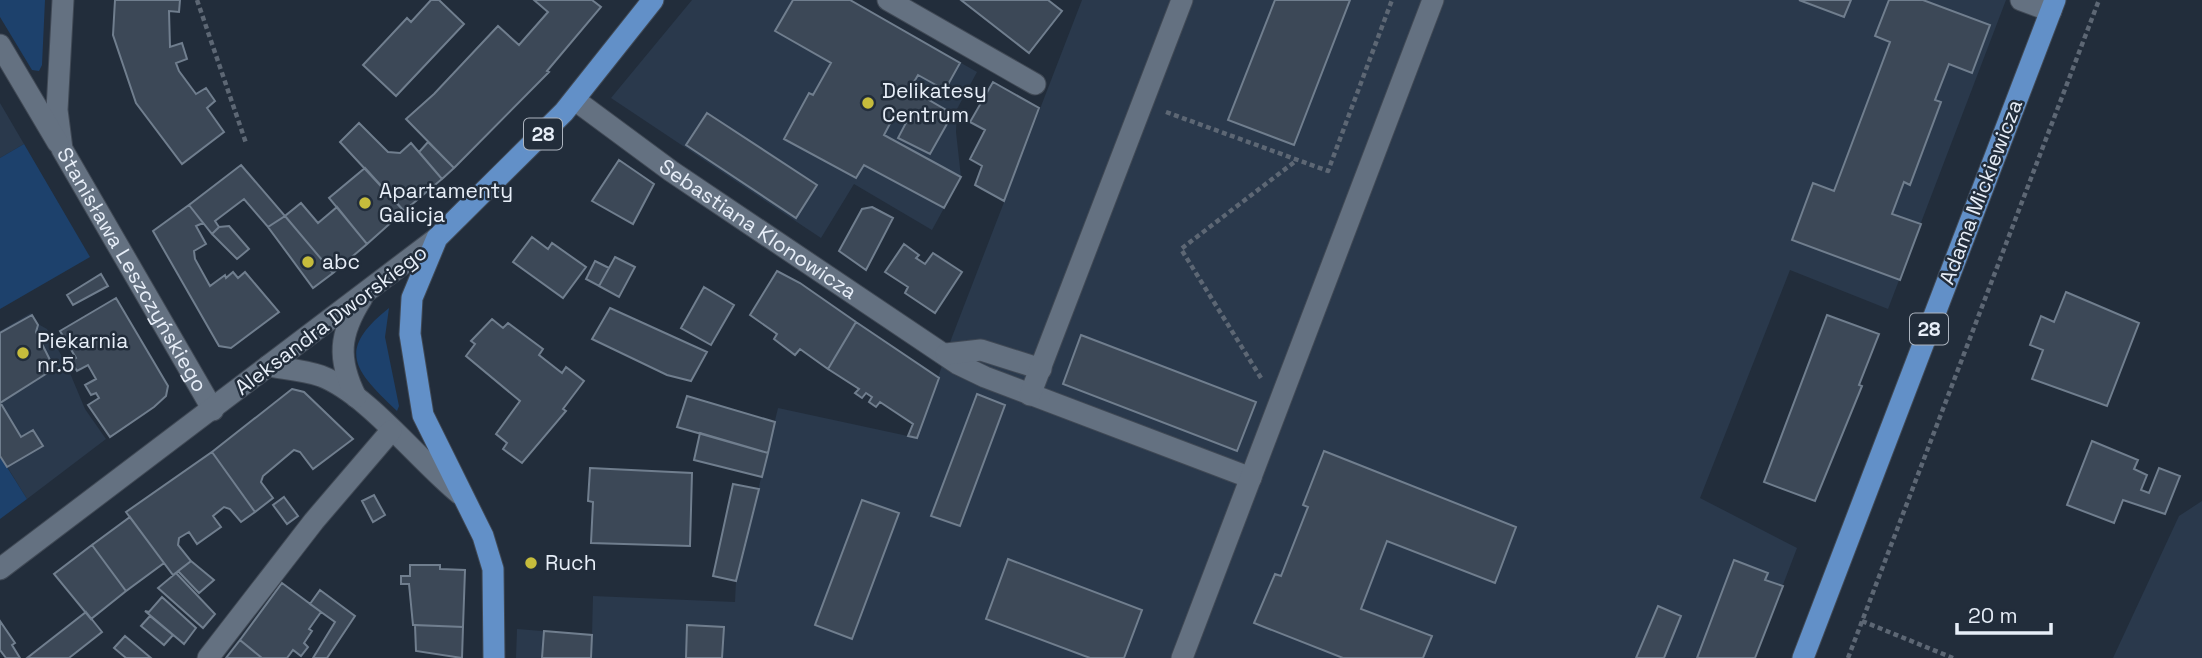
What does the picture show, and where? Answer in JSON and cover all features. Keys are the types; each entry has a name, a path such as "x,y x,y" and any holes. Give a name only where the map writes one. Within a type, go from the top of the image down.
{"main road":[{"name":"Aleksandra Dworskiego","path":"437,239 489,190 575,100 653,0"},
{"name":"Adama Mickiewicza","path":"1803,658 2053,6"},
{"name":"28","path":"437,239 412,298 410,334 424,415 483,537 493,569 494,658"}],"street":[{"name":"Stanisława Leszczyńskiego","path":"63,0 57,110 62,149 213,410"},
{"path":"888,0 1035,84"},
{"path":"1030,395 1182,0"},
{"path":"1182,658 1433,0"},
{"path":"2021,0 2053,6"},
{"path":"0,45 62,149"},
{"name":"Sebastiana Klonowicza","path":"575,100 702,192 985,377 1251,478"},
{"name":"Aleksandra Dworskiego","path":"0,569 437,239"},
{"path":"356,397 343,371 342,353 347,330 367,290"},
{"path":"946,354 981,350 1041,369"},
{"path":"268,366 324,377 356,397 460,494"},
{"path":"208,658 314,521 391,431"}],"path":[{"path":"197,0 246,143"},
{"path":"1142,104 1328,171 1392,0"},
{"path":"1848,658 2099,0"},
{"path":"1278,406 1181,249 1297,160"},
{"path":"1862,621 1953,658"}],"shaded area":[{"path":"0,0 45,0 42,65 39,71 32,70 0,17"},
{"path":"692,0 850,0 977,72 957,109 956,132 961,177 932,230 854,184 821,238 611,98"},
{"path":"1082,0 2006,0 1888,309 1790,270 1700,498 1797,548 1755,658 516,658 517,629 592,635 593,596 735,602 736,581 778,408 917,438 952,337"},
{"path":"0,103 24,144 0,158"},
{"path":"24,144 90,257 0,309 0,158"},
{"path":"389,308 385,337 399,406 397,411 370,384 357,361 357,349 362,337 372,323"},
{"path":"31,313 38,324 47,329 67,366 85,409 106,439 27,499 0,455 0,331"},
{"path":"0,456 27,499 0,519"},
{"path":"2202,501 2202,658 2113,658 2179,516"}],"building":[{"path":"115,0 180,0 179,12 169,11 170,47 182,43 187,59 176,63 179,71 196,94 206,88 215,101 207,108 224,132 182,164 136,103 113,35"},
{"path":"431,0 439,0 464,24 396,96 363,65 407,18 411,22"},
{"path":"534,0 592,0 601,7 547,71 549,72 454,168 406,119 434,94 498,26 519,45 548,12"},
{"name":"Delikatesy Centrum","path":"793,0 850,0 960,63 945,90 918,75 910,89 946,110 948,122 930,154 898,138 907,121 895,114 884,135 961,177 944,208 864,165 856,178 784,139 809,93 813,95 831,63 775,31"},
{"path":"961,0 1048,0 1062,11 1029,53"},
{"path":"1275,0 1350,0 1294,145 1228,120"},
{"path":"1799,0 1851,0 1844,17"},
{"path":"1889,0 1923,0 1990,25 1972,73 1949,64 1935,100 1941,102 1910,185 1904,182 1892,214 1921,224 1900,280 1792,240 1813,183 1834,191 1890,42 1875,36"},
{"path":"993,82 1039,108 1004,201 975,185 982,166 970,159 985,130 970,122"},
{"path":"707,113 817,185 796,218 686,145"},
{"path":"359,123 388,152 400,153 411,143 442,179 404,211 340,142"},
{"path":"428,142 454,168 442,179 419,152"},
{"path":"619,160 654,184 633,224 592,201"},
{"path":"241,165 285,216 268,227 244,199 215,221 219,227 212,234 189,205"},
{"name":"Apartamenty Galicja","path":"365,168 404,211 367,244 329,198"},
{"path":"301,203 318,223 337,207 367,244 333,273 285,216"},
{"path":"189,205 203,223 196,226 206,244 194,251 195,259 210,286 225,275 226,278 233,272 238,278 245,272 279,312 231,348 219,346 153,231"},
{"path":"872,207 893,218 866,270 839,251 862,209"},
{"name":"abc","path":"285,216 333,273 313,288 268,227"},
{"path":"229,226 249,249 237,259 212,234 219,227"},
{"path":"532,237 548,249 552,243 586,267 563,298 513,262"},
{"path":"904,244 919,255 916,258 925,264 933,253 962,272 935,313 905,293 908,287 885,272"},
{"path":"615,257 635,267 619,297 599,286"},
{"path":"595,261 609,268 599,286 586,279"},
{"path":"777,271 800,283 856,322 828,369 800,349 795,355 774,339 777,334 750,315"},
{"path":"101,274 108,286 73,305 67,295"},
{"path":"704,287 734,305 711,345 681,328"},
{"path":"2066,292 2139,323 2107,406 2032,379 2043,350 2030,345 2041,316 2054,322"},
{"path":"116,298 168,386 166,396 154,407 110,437 88,405 99,398 96,393 91,395 85,385 96,379 88,365 77,371 71,361 76,358 60,331"},
{"path":"610,308 707,352 691,381 667,375 592,339"},
{"name":"Piekarnia nr.5","path":"32,315 38,325 36,332 51,362 49,372 0,403 0,333"},
{"path":"1827,315 1879,334 1859,385 1862,386 1815,501 1764,482"},
{"path":"492,319 503,328 508,323 543,349 539,355 562,373 566,367 584,381 563,409 566,411 522,463 503,449 507,443 496,434 520,401 466,356 475,344 471,341"},
{"path":"856,322 939,378 917,438 908,436 913,424 880,402 876,407 869,402 872,397 866,393 862,398 855,393 859,389 828,369"},
{"path":"1081,335 1256,402 1237,451 1063,384"},
{"path":"292,389 304,392 353,439 313,469 300,452 294,450 263,476 261,482 273,498 255,512 212,452"},
{"path":"977,394 1005,405 960,526 931,516"},
{"path":"687,396 775,422 768,453 677,427"},
{"path":"0,402 21,437 33,430 43,446 7,467 0,456"},
{"path":"700,433 768,453 762,477 694,460"},
{"path":"2092,441 2138,460 2134,469 2147,475 2141,490 2149,493 2159,468 2180,476 2165,514 2123,500 2114,523 2067,505"},
{"path":"1324,451 1516,527 1495,583 1387,541 1361,609 1432,636 1423,658 1343,658 1254,623 1275,574 1281,576 1308,507 1303,505"},
{"path":"212,452 255,512 241,522 230,509 224,507 213,516 221,527 197,544 189,532 179,538 178,545 191,561 173,575 126,512"},
{"path":"590,468 692,473 690,546 591,543 593,502 588,501"},
{"path":"733,484 759,489 736,581 713,576"},
{"path":"374,495 385,515 373,522 362,501"},
{"path":"284,497 298,516 287,524 273,505"},
{"path":"862,500 899,513 852,639 815,625"},
{"path":"130,517 164,563 126,591 92,545"},
{"path":"92,545 126,591 91,619 54,574"},
{"path":"1008,559 1142,610 1124,658 1090,658 986,619"},
{"path":"1734,560 1768,573 1765,580 1783,586 1755,658 1697,658"},
{"path":"191,561 214,580 199,593 178,571"},
{"path":"410,565 440,565 440,569 465,570 463,627 413,625 409,584 401,584 401,576 410,576"},
{"path":"176,573 215,614 203,628 158,588"},
{"path":"282,583 321,612 309,629 312,631 304,643 308,647 301,656 293,650 287,658 262,658 240,640"},
{"path":"320,590 355,616 327,658 313,658 335,622 310,604"},
{"path":"162,597 196,628 184,644 145,611 149,612"},
{"path":"1658,606 1681,616 1664,658 1636,658"},
{"path":"86,612 102,632 69,658 27,658"},
{"path":"150,616 173,635 164,645 141,626"},
{"path":"0,621 15,643 12,645 20,658 6,658 0,650"},
{"path":"415,625 463,627 462,658 416,651"},
{"path":"687,625 724,627 722,658 686,658"},
{"path":"544,631 592,635 591,658 542,658"},
{"path":"125,636 151,658 126,658 114,648"},
{"path":"240,640 262,658 226,658"}],"place":[{"name":"Delikatesy Centrum","path":"868,103"},
{"name":"Apartamenty Galicja","path":"365,203"},
{"name":"abc","path":"308,262"},
{"name":"Piekarnia nr.5","path":"23,353"},
{"name":"Ruch","path":"531,563"}]}
